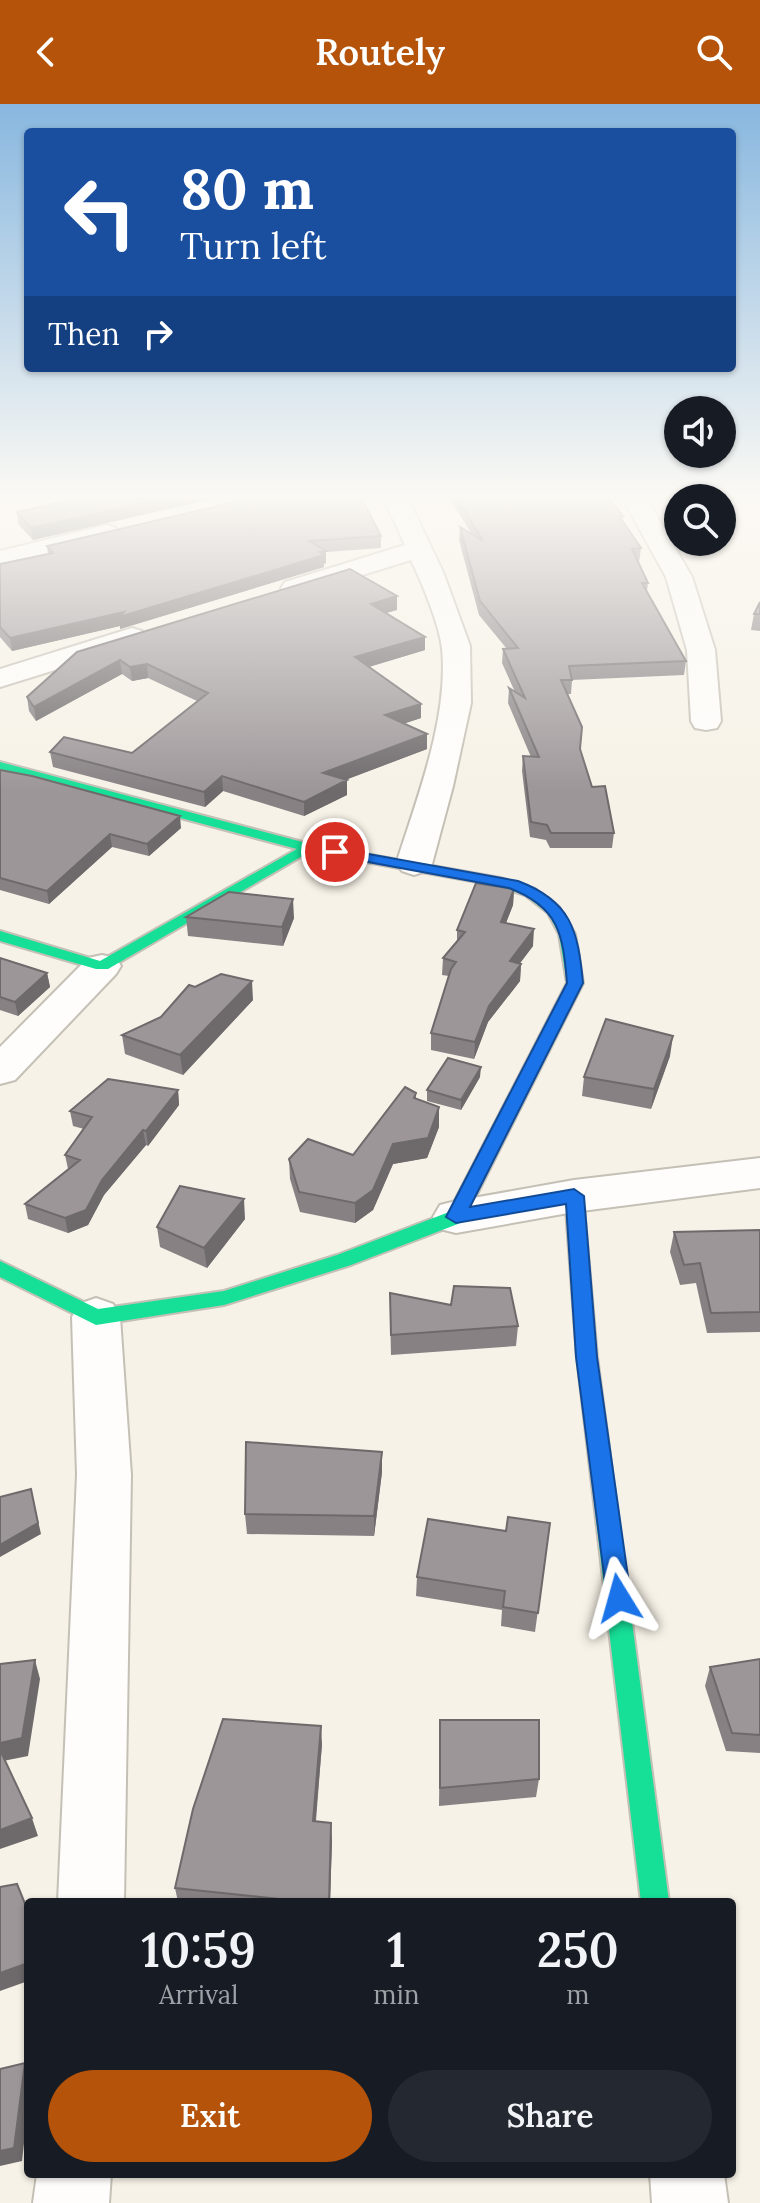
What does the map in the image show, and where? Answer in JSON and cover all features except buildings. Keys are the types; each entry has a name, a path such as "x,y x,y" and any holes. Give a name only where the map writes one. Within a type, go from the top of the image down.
{"street":[{"path":"414,864 437,786 456,703 456,646 439,597"},
{"path":"685,597 701,650 706,721"},
{"path":"0,678 164,627"},
{"path":"0,766 309,848 499,881 536,893 553,906 572,953 575,983 456,1217"},
{"path":"0,1071 102,966 309,848"},
{"path":"0,936 102,966"},
{"path":"0,1268 96,1317 224,1298 344,1260 456,1217 574,1196 760,1173"},
{"path":"574,1196 587,1357 655,1898"},
{"path":"91,1898 104,1475 96,1317"},
{"path":"71,2203 74,2178"},
{"path":"687,2178 690,2203"}],"traffic: fast":[{"path":"0,766 309,848 102,966 0,936"},
{"path":"0,1268 96,1317 224,1298 344,1260 456,1217 575,983 567,934 554,910 530,892 500,882"},
{"path":"574,1196 587,1357 655,1898"}],"traffic: slow":[{"path":"309,848 500,882"}],"route":[{"path":"335,852 513,884 536,893 553,906 563,924 572,953 575,983 456,1217 574,1196 587,1357 619,1598"}]}
